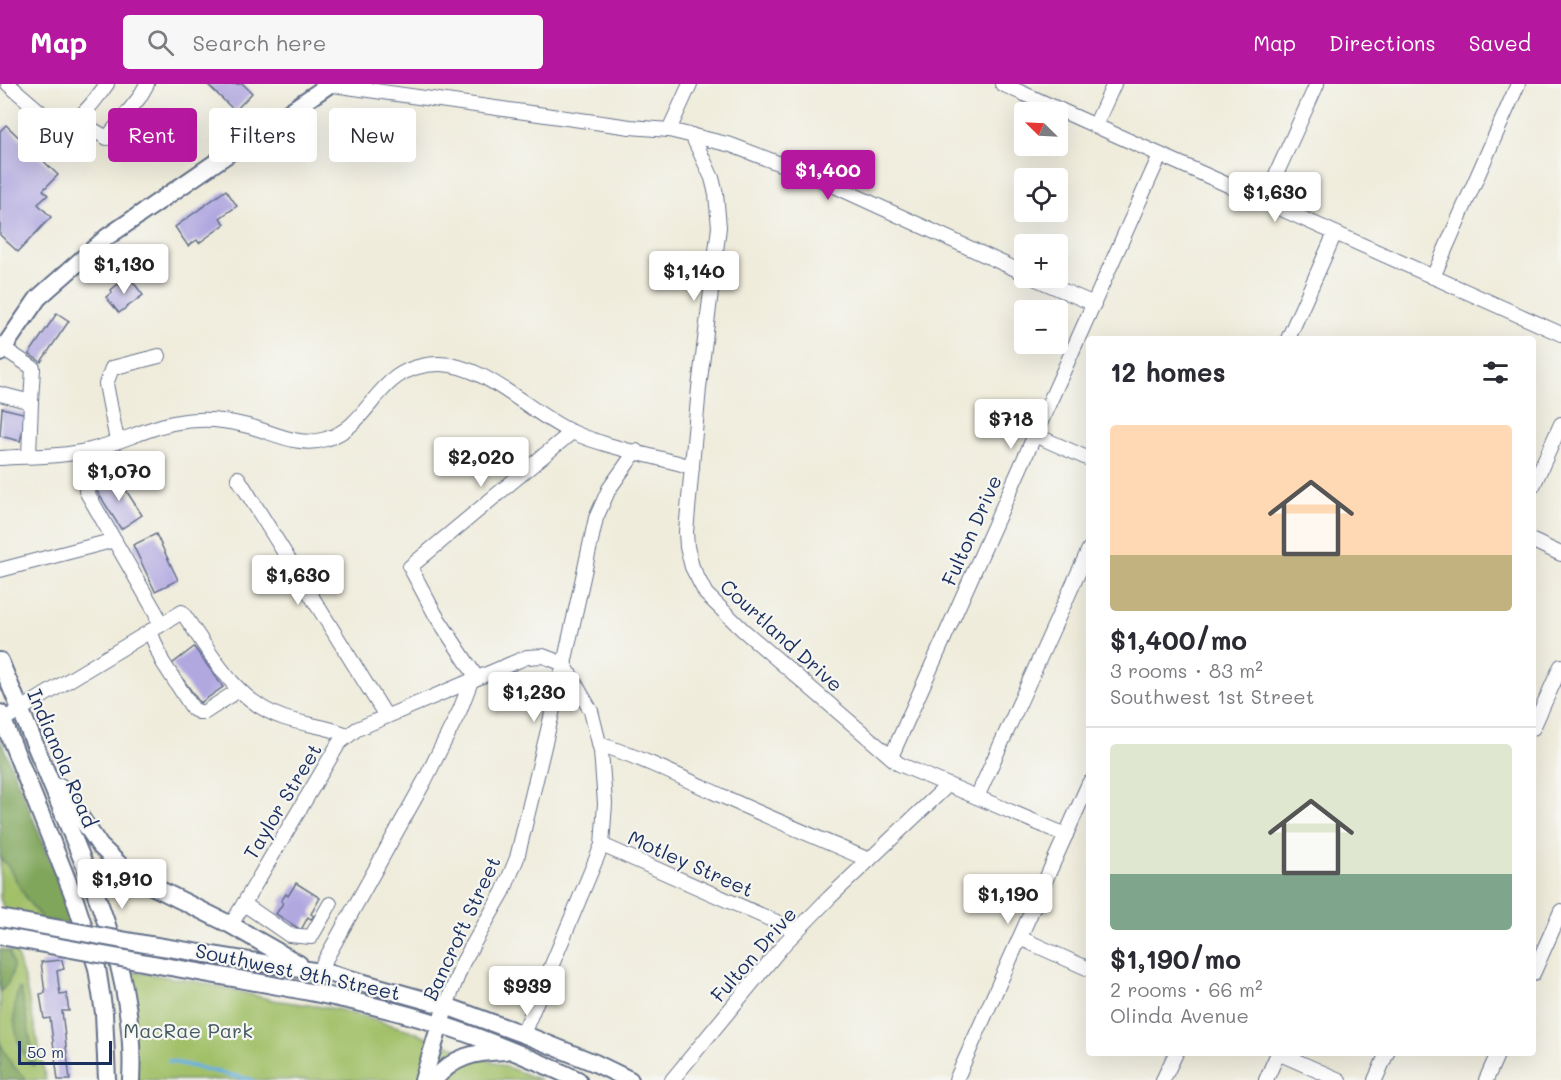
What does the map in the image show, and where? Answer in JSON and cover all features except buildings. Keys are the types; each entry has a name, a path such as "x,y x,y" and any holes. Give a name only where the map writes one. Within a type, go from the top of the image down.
{"main road":[{"path":"2,350 38,297 107,237 329,84"},
{"name":"Indianola Road","path":"0,661 107,921 129,1014 131,1080"},
{"name":"Indianola Road","path":"1,717 74,897 97,968 104,1013 106,1080"},
{"path":"40,756 100,846 123,868 150,885 231,925 286,958 316,971"},
{"name":"Southwest 9th Street","path":"0,918 150,945 316,971 446,1006 523,1034 630,1080"},
{"name":"Southwest 9th Street","path":"0,936 306,992 380,1008 440,1024 542,1063 578,1080"},
{"name":"Bancroft Street","path":"423,1080 446,1006"},
{"path":"434,1080 459,1059 478,1052 511,1051 542,1063"}],"street":[{"path":"8,84 36,108"},
{"path":"86,108 107,84"},
{"path":"96,132 107,138 139,98 147,84"},
{"path":"329,84 630,127 669,130 731,145 817,178 1014,268"},
{"path":"669,130 690,84"},
{"path":"1002,84 1561,334"},
{"path":"1095,126 1114,84"},
{"path":"1264,201 1317,84"},
{"path":"1432,277 1518,84"},
{"name":"Courtland Drive","path":"692,135 712,178 719,227 699,388 686,532 692,567 706,594 743,630 899,764 1066,835"},
{"name":"Fulton Drive","path":"891,757 1160,155"},
{"path":"1288,336 1335,233"},
{"path":"1057,288 1094,304"},
{"path":"2,350 33,368 29,456"},
{"path":"117,441 106,384 111,368 159,356"},
{"path":"0,458 70,455 117,441 155,426 196,420 249,426 293,440 324,440 342,433 353,424 381,388 394,378 416,367 440,364 463,368 503,388 548,420 572,432 692,466"},
{"path":"0,394 31,402"},
{"path":"1536,479 1561,424"},
{"path":"316,971 425,780 474,679 410,567 572,432"},
{"path":"1035,435 1086,458"},
{"name":"Bancroft Street","path":"446,1006 463,962 499,901 517,858 564,664 596,518 609,489 636,451"},
{"path":"238,478 386,716"},
{"path":"86,491 156,613 154,629 162,661 193,709 205,712 239,690"},
{"path":"0,570 115,540"},
{"path":"1536,543 1561,554"},
{"path":"977,797 1086,556"},
{"path":"1,717 20,710 182,612 239,690 269,712 284,718 334,729 347,735"},
{"name":"Taylor Street","path":"231,925 339,743 347,735 386,716 527,657 543,656 564,664"},
{"path":"523,1034 602,845 604,777 599,744 591,711 564,664"},
{"path":"1536,721 1561,666"},
{"path":"599,744 682,776 869,860"},
{"name":"Fulton Drive","path":"672,1080 797,931 948,785"},
{"path":"956,1080 1086,790"},
{"name":"Motley Street","path":"602,845 797,931"},
{"path":"244,904 289,935 311,937 330,904"},
{"path":"1536,967 1561,911"},
{"path":"1020,938 1086,968"},
{"path":"1163,1080 1175,1056"},
{"path":"1266,1080 1277,1056"},
{"path":"1285,1056 1339,1080"},
{"path":"1375,1080 1386,1056"},
{"path":"1486,1080 1497,1056"}],"green space":[{"path":"0,738 65,896 72,925 43,920 28,901 8,866 0,858"},
{"path":"0,858 8,866 28,901 43,920 5,912 0,898"},
{"path":"0,949 9,951 13,965 8,983 0,992"},
{"path":"0,951 16,952 25,982 46,1080 0,1080"},
{"name":"MacRae Park","path":"128,971 198,982 273,1000 337,1009 409,1030 541,1080 137,1080"},
{"path":"19,988 35,1064 33,1066 18,1040 14,1019"},
{"path":"0,1043 12,1065 27,1080 0,1080"}],"waterway":[{"path":"169,1061 252,1080"}]}
